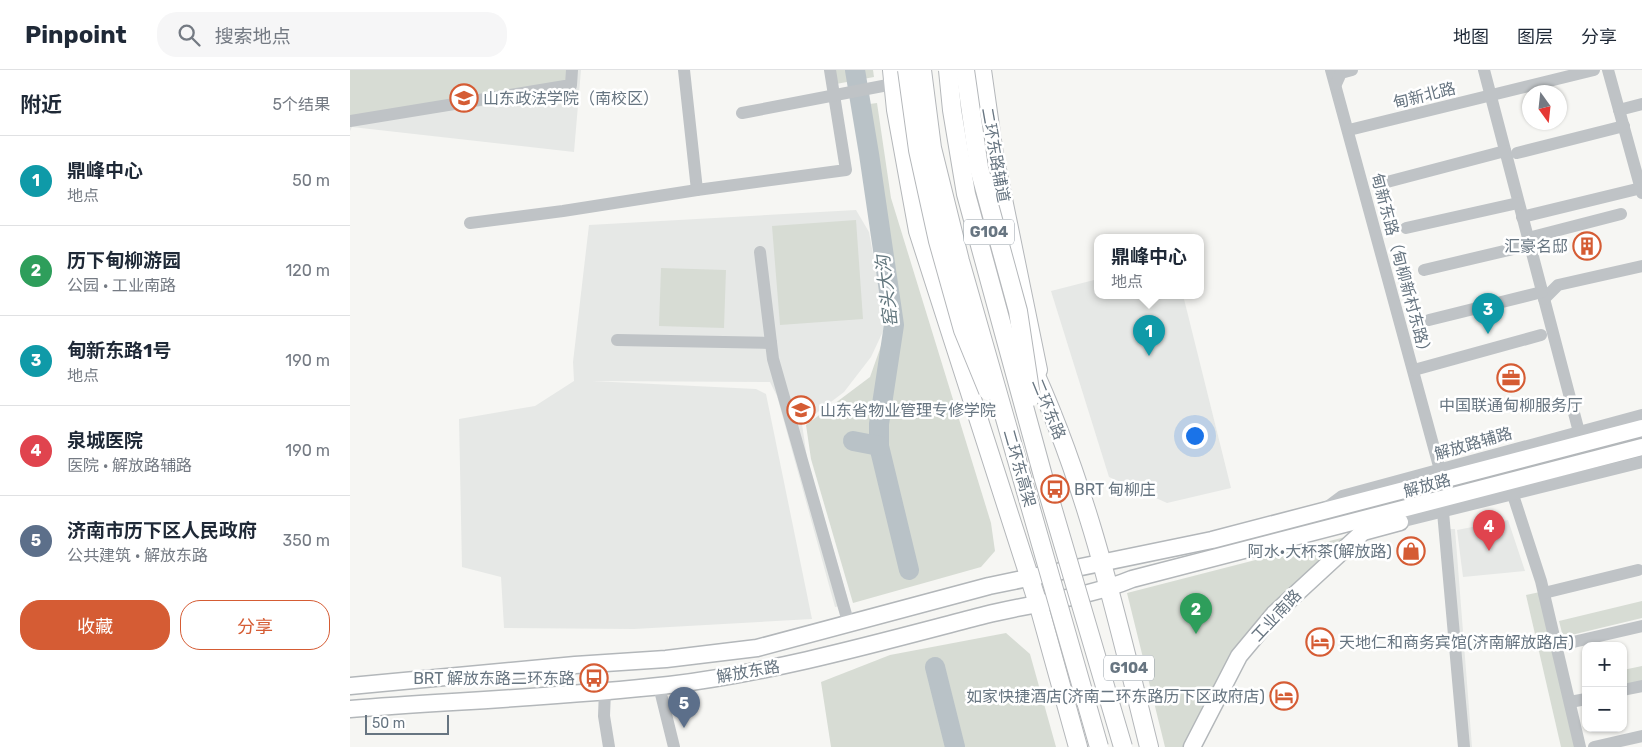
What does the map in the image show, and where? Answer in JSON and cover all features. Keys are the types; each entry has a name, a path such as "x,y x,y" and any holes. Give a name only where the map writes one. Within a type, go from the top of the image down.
{"highway":[{"path":"907,70 926,193 963,330 1024,480"},
{"name":"G104","path":"914,70 924,145 970,330 960,362"},
{"name":"二环东高架","path":"922,70 932,148 960,261 1099,747"},
{"name":"二环东高架","path":"948,70 952,110 966,194 1043,476 1124,747"},
{"name":"二环东路","path":"958,70 964,136 1016,334 1042,387 1104,563 1149,747"},
{"path":"965,70 978,168 1018,311 1043,476"},
{"name":"二环东路辅道","path":"982,70 994,155 1042,387"},
{"path":"889,80 918,231 1036,603 1078,747"}],"main road":[{"name":"解放路","path":"1104,563 1212,540 1642,428"},
{"name":"解放路","path":"1109,588 1132,579 1380,518 1642,447"},
{"path":"1380,518 1400,522"},
{"name":"工业南路","path":"1192,747 1239,656 1274,614 1380,518"},
{"path":"1212,540 1217,557"},
{"name":"解放东路","path":"350,686 711,655 758,648 989,586 1104,563"},
{"name":"解放东路","path":"350,709 659,686 758,671 887,641 1036,603 1109,588"}],"street":[{"path":"350,121 571,85 572,70"},
{"path":"684,70 697,190"},
{"path":"470,223 846,170 830,70"},
{"name":"甸新东路（甸柳新村东路）","path":"1332,70 1440,470"},
{"path":"1336,84 1341,73 1352,70"},
{"path":"1484,70 1490,96 1511,152 1518,203 1579,432"},
{"name":"甸新北路","path":"1349,130 1594,70"},
{"path":"1522,217 1641,191 1608,70"},
{"path":"742,113 835,96 889,80"},
{"path":"1619,110 1642,104"},
{"path":"1387,182 1624,126"},
{"path":"1406,228 1518,203"},
{"path":"1424,270 1622,214"},
{"path":"760,252 773,359 849,625"},
{"path":"1429,320 1543,296 1558,285 1642,266"},
{"path":"1414,370 1541,335"},
{"path":"617,340 771,343"},
{"name":"解放路辅路","path":"1318,513 1342,496 1642,415"},
{"path":"1400,522 1642,462"},
{"path":"1512,495 1544,593 1580,747"},
{"path":"1443,512 1464,747"},
{"path":"1544,593 1638,570"},
{"path":"1556,646 1642,626"},
{"path":"659,686 674,747"},
{"path":"1627,689 1642,686"},
{"path":"605,690 604,716 609,747"},
{"path":"1570,702 1582,700"},
{"path":"1595,747 1642,736"}],"shaded area":[{"name":"山东政法学院（南校区）","path":"350,70 581,70 574,152 352,127 350,131"},
{"path":"350,70 572,70 570,94 350,124"},
{"path":"834,70 873,70 874,77 836,84"},
{"path":"877,103 891,198 991,523 995,551 981,567 853,603 811,459 806,425 870,377 888,326 900,324 855,106"},
{"path":"856,210 869,232 886,325 871,357 844,392 802,424 807,458 849,604 835,607 777,396 770,382 592,381 756,389 766,394 812,619 634,629 504,628 501,577 462,567 459,419 535,406 574,381 573,362 589,225"},
{"path":"856,220 863,319 780,325 772,226"},
{"path":"661,268 726,270 724,328 659,326"},
{"path":"1094,280 1094,299 1184,299 1231,488 1167,503 1109,477 1051,291"},
{"path":"1508,520 1525,571 1463,577 1457,530"},
{"path":"1448,529 1455,529 1472,747 1465,747"},
{"path":"1353,535 1272,612 1190,747 1165,747 1127,593"},
{"path":"1540,592 1575,747 1561,747 1526,595"},
{"path":"1642,601 1642,618 1563,637 1559,621"},
{"path":"1006,633 1030,654 1056,747 831,747 821,682 890,655"},
{"path":"1642,666 1642,683 1627,686 1627,669"}],"waterway":[{"name":"窑头大沟","path":"855,70 894,325 879,424 879,446 909,570"},
{"path":"853,441 879,446"},
{"name":"窑头大沟","path":"935,667 955,747"}],"place":[{"name":"山东政法学院（南校区）","path":"464,98"},
{"name":"汇豪名邸","path":"1587,246"},
{"name":"甸新东路1号","path":"1488,334"},
{"name":"鼎峰中心","path":"1149,356"},
{"name":"中国联通甸柳服务厅","path":"1511,378"},
{"name":"山东省物业管理专修学院","path":"801,410"},
{"name":"BRT 甸柳庄","path":"1055,489"},
{"name":"阿水·大杯茶(解放路)","path":"1411,551"},
{"name":"泉城医院","path":"1489,551"},
{"name":"历下甸柳游园","path":"1196,634"},
{"name":"天地仁和商务宾馆(济南解放路店)","path":"1320,642"},
{"name":"BRT 解放东路二环东路","path":"594,678"},
{"name":"如家快捷酒店(济南二环东路历下区政府店)","path":"1284,696"},
{"name":"济南市历下区人民政府","path":"684,728"}]}
